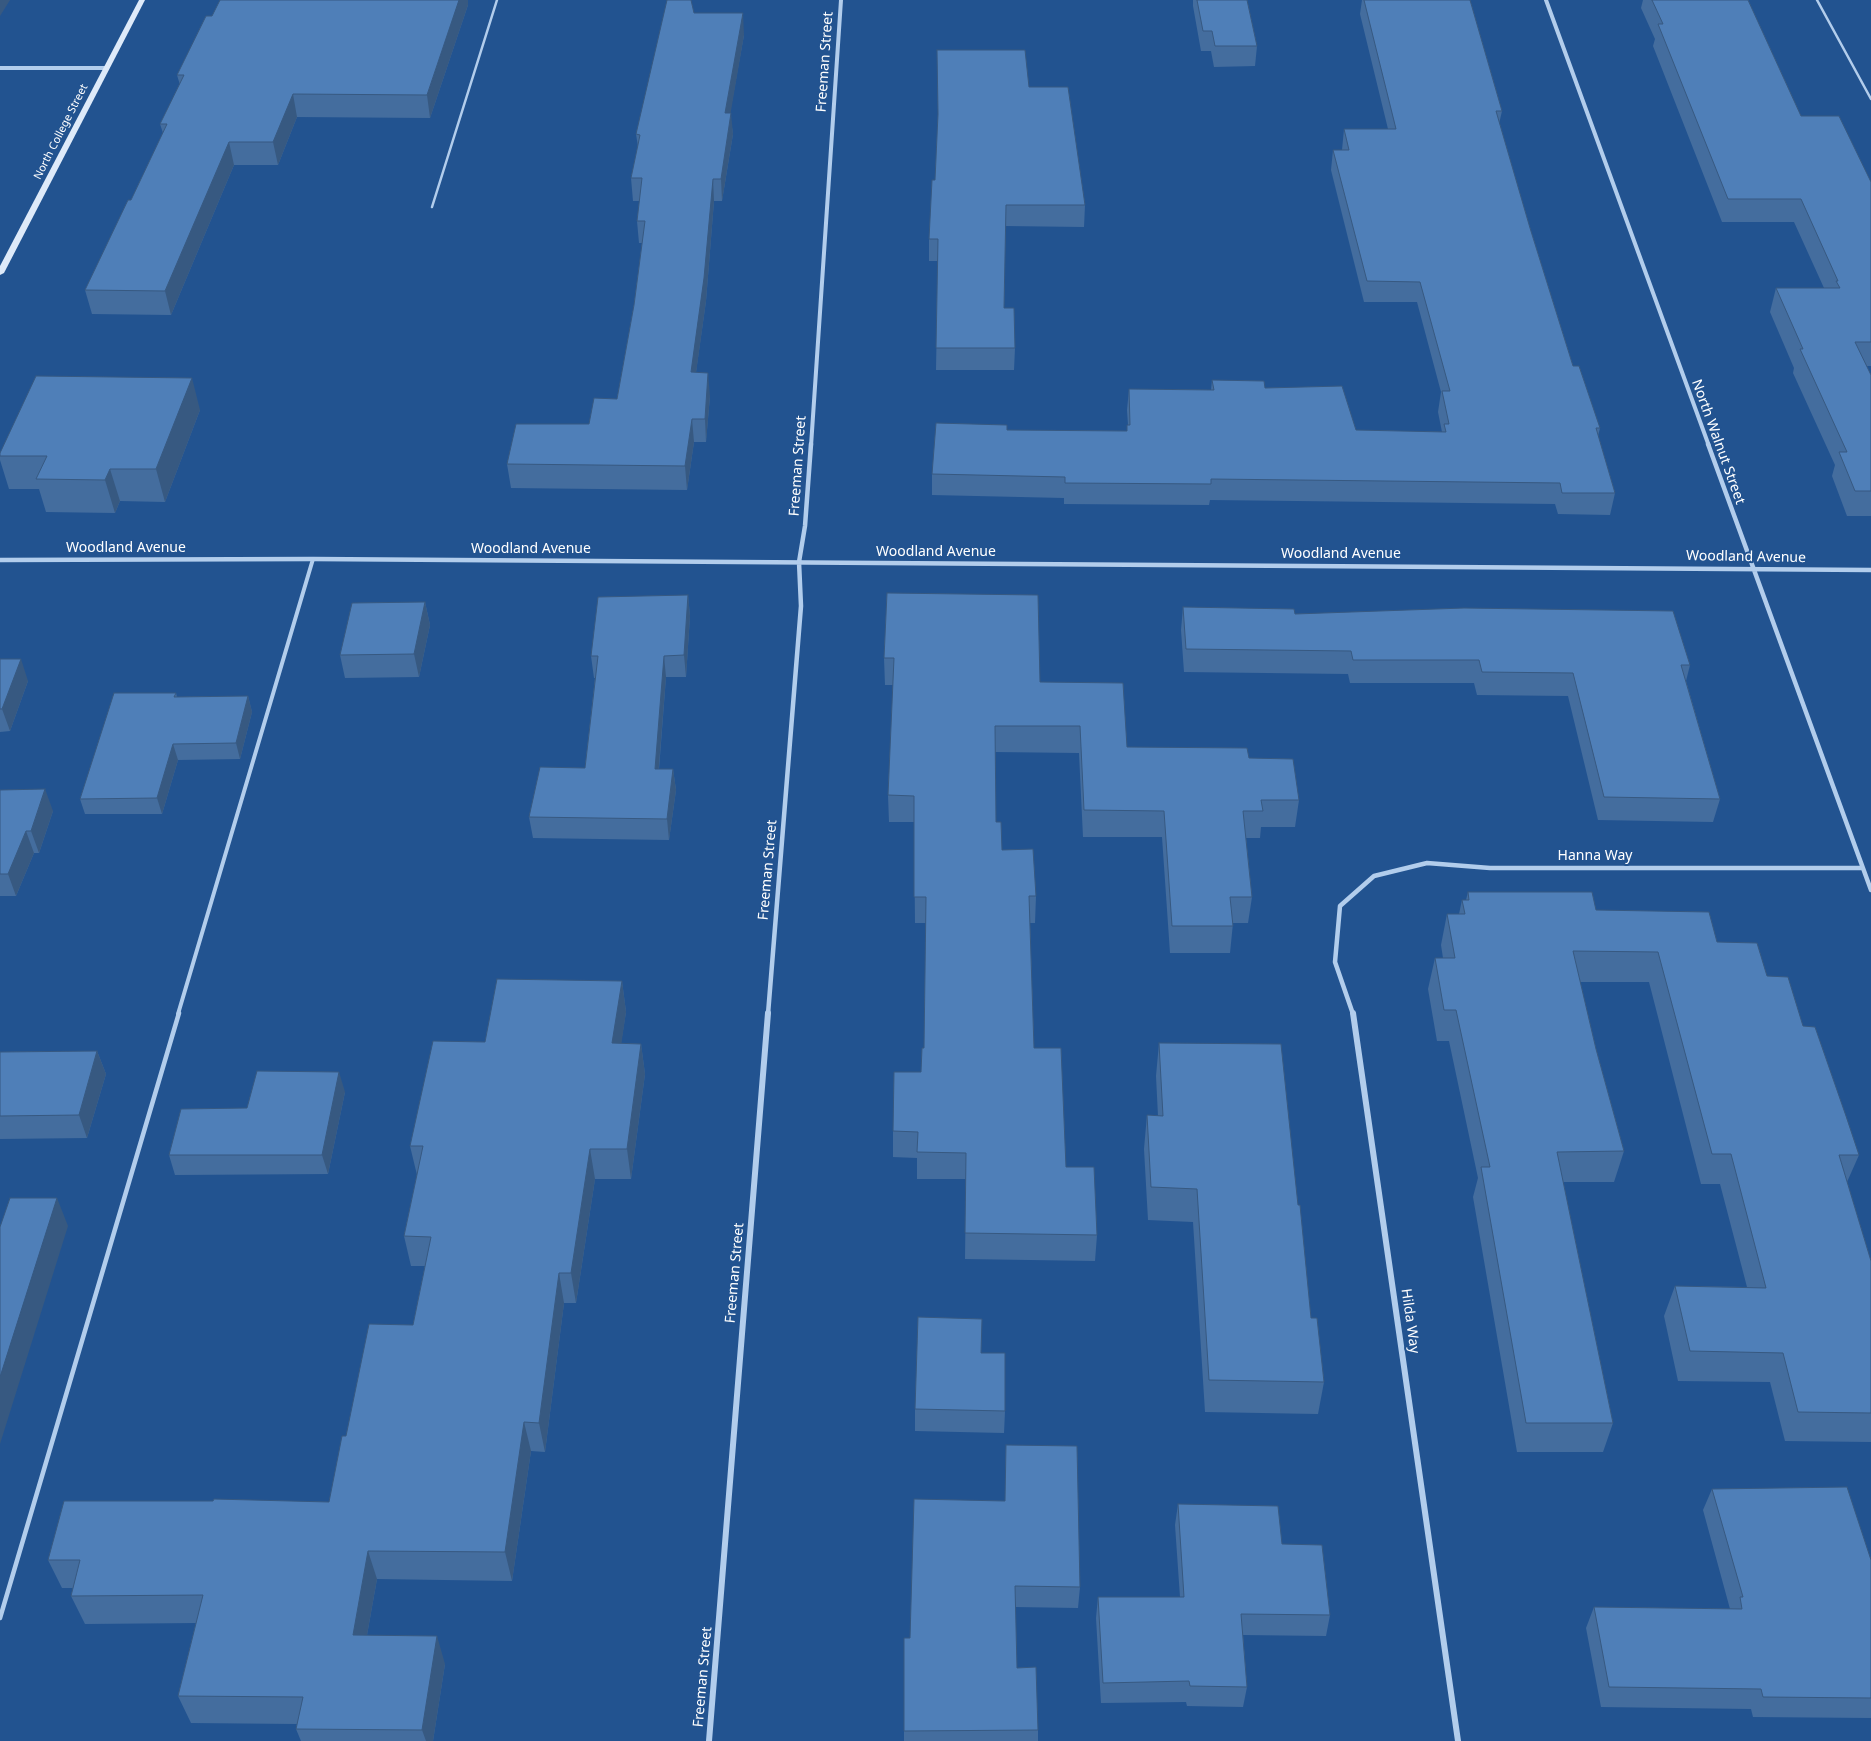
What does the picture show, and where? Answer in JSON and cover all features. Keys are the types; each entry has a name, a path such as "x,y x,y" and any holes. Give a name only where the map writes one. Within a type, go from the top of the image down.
{"street":[{"name":"North College Street","path":"0,274 142,0"},
{"name":"Freeman Street","path":"709,1741 801,606 799,562 805,526 841,0"},
{"name":"North Walnut Street","path":"1546,0 1871,890"},
{"path":"0,68 106,68"},
{"name":"Woodland Avenue","path":"0,560 314,559 1871,570"},
{"name":"Hanna Way","path":"1340,906 1374,876 1427,864 1490,868 1863,868"},
{"name":"Hilda Way","path":"1340,906 1336,962 1353,1013 1458,1741"}],"lane":[{"path":"432,207 497,0"},
{"path":"1817,0 1871,98"},
{"path":"0,1618 314,559"}],"building":[{"path":"220,0 459,0 427,95 293,94 273,142 229,142 165,291 85,290 167,124 160,124 184,75 177,75 206,16 212,16"},
{"path":"667,0 691,0 694,13 743,13 725,113 731,113 721,179 713,179 704,278 691,372 708,373 705,419 692,419 685,466 507,464 516,424 589,424 594,398 617,399 634,305 645,221 637,221 642,178 631,178 640,135 636,134"},
{"path":"1197,0 1247,0 1257,46 1215,46 1212,31 1203,31"},
{"path":"1364,0 1470,0 1502,111 1496,111 1530,228 1573,366 1579,366 1600,428 1596,428 1615,493 1562,493 1560,483 1211,479 1211,484 1065,483 1065,477 932,474 936,423 1007,425 1007,430 1127,431 1127,425 1130,425 1129,389 1214,390 1212,380 1264,381 1265,388 1342,386 1356,430 1446,432 1444,424 1449,424 1442,391 1450,391 1420,282 1367,281 1333,150 1349,150 1344,129 1396,129"},
{"path":"1652,0 1748,0 1801,116 1839,116 1871,182 1871,342 1855,342 1871,375 1871,491 1855,491 1839,452 1847,452 1800,349 1803,349 1776,288 1840,288 1836,281 1838,281 1801,199 1728,199 1658,24 1663,24"},
{"path":"937,50 1025,50 1029,87 1068,87 1085,205 1006,205 1004,308 1014,308 1015,348 936,348 938,239 929,239 932,180 935,180 938,114"},
{"path":"36,376 192,378 156,469 110,469 105,480 36,479 47,456 0,456"},
{"path":"887,593 1038,595 1040,682 1123,683 1127,747 1247,748 1249,758 1293,759 1299,800 1261,800 1263,811 1243,811 1252,897 1230,897 1233,926 1172,926 1164,811 1084,810 1080,726 995,726 996,822 1001,822 1002,850 1033,849 1036,896 1029,896 1034,1048 1061,1048 1066,1167 1094,1167 1097,1235 965,1233 966,1153 917,1152 918,1132 893,1131 894,1072 921,1072 922,1048 924,1048 926,897 914,897 914,796 888,795 894,658 884,658"},
{"path":"688,595 684,655 664,656 655,769 673,769 667,819 529,817 540,767 585,768 598,656 591,656 598,597"},
{"path":"425,602 414,654 340,655 352,603"},
{"path":"1183,607 1294,609 1295,614 1464,608 1673,611 1690,665 1681,665 1720,799 1604,797 1573,673 1482,672 1479,660 1353,660 1351,651 1186,649"},
{"path":"0,659 21,659 2,709 0,709"},
{"path":"114,693 176,693 174,697 248,696 236,743 173,744 157,798 80,799"},
{"path":"45,789 31,831 26,831 8,874 0,874 0,790"},
{"path":"1468,892 1592,892 1596,910 1709,912 1717,942 1757,943 1767,976 1788,977 1803,1026 1815,1027 1859,1155 1839,1155 1871,1261 1871,1413 1798,1412 1783,1353 1690,1351 1675,1286 1766,1288 1731,1154 1712,1154 1658,952 1573,951 1596,1049 1624,1151 1557,1152 1613,1423 1526,1423 1481,1167 1490,1167 1456,1010 1444,1010 1435,958 1455,958 1447,914 1465,914 1462,900 1469,900"},
{"path":"497,979 622,981 612,1043 641,1044 627,1149 590,1149 571,1273 559,1273 539,1423 524,1422 505,1552 368,1551 353,1635 437,1636 422,1730 296,1729 303,1697 178,1696 203,1595 71,1596 80,1560 48,1560 64,1501 213,1501 214,1499 329,1502 342,1436 346,1436 369,1324 413,1325 431,1237 404,1236 423,1146 410,1146 433,1041 485,1042"},
{"path":"1159,1043 1281,1044 1311,1318 1317,1318 1324,1382 1209,1380 1197,1189 1151,1187 1147,1115 1163,1116"},
{"path":"97,1051 79,1115 0,1116 0,1052"},
{"path":"257,1071 339,1072 322,1155 169,1155 181,1109 247,1108"},
{"path":"10,1198 57,1198 0,1377 0,1227"},
{"path":"918,1317 982,1319 981,1353 1005,1353 1005,1411 915,1409"},
{"path":"1006,1445 1077,1446 1080,1587 1015,1586 1017,1668 1036,1667 1038,1730 904,1731 904,1638 910,1638 914,1499 1005,1501"},
{"path":"1847,1487 1871,1560 1871,1698 1763,1697 1761,1689 1609,1687 1594,1607 1742,1609 1740,1597 1743,1597 1712,1489"},
{"path":"1178,1504 1278,1506 1282,1544 1322,1545 1330,1615 1241,1614 1247,1687 1190,1686 1189,1681 1103,1683 1098,1597 1184,1597"}]}
